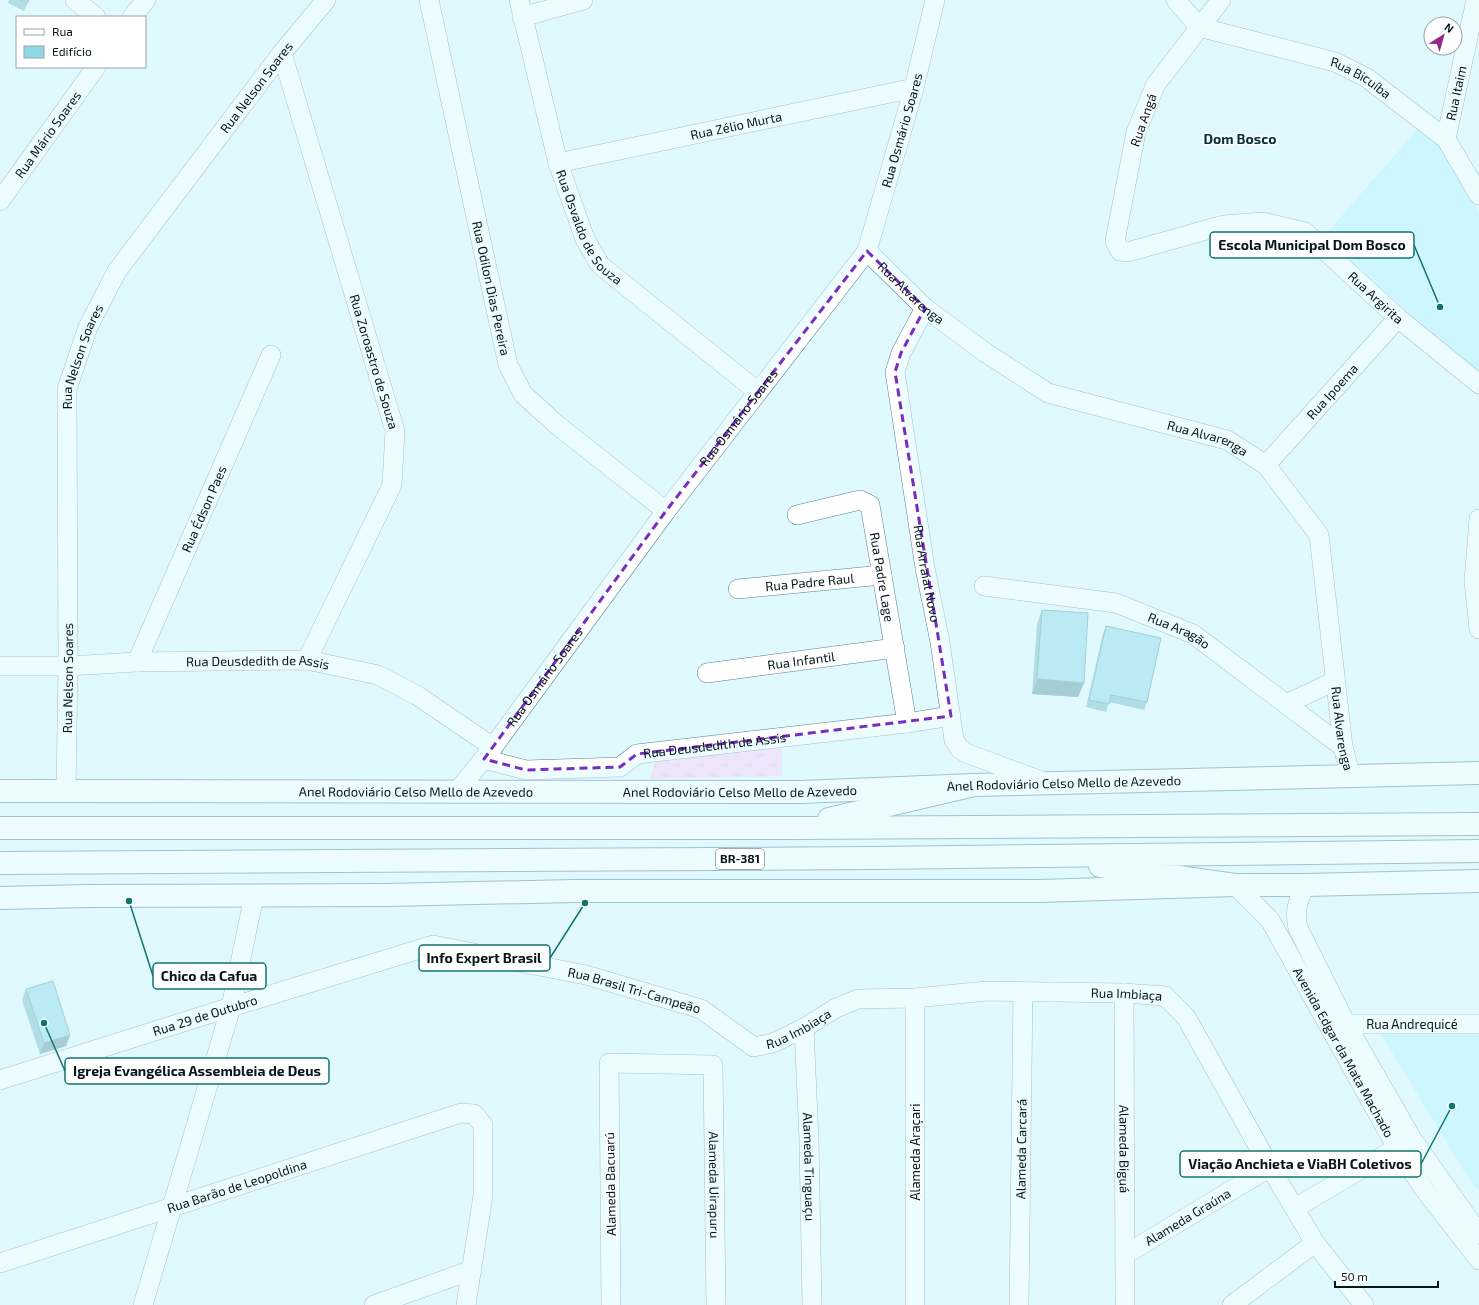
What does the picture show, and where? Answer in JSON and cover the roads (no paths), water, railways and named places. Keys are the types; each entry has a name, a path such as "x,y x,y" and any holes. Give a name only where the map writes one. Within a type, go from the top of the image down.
{"main road":[{"name":"Anel Rodoviário Celso Mello de Azevedo","path":"0,791 66,790 456,793 801,792 974,785 1479,773"},
{"path":"791,828 974,785"},
{"path":"0,828 791,828 1479,824"},
{"name":"BR-381","path":"0,863 1029,856 1479,851"},
{"path":"1029,856 1235,885"},
{"path":"0,898 89,896 387,895 574,890 1038,891 1235,885 1305,886 1479,881"}],"street":[{"path":"75,0 95,16"},
{"path":"133,16 146,0"},
{"name":"Rua Nelson Soares","path":"66,790 68,666 68,389 88,327 117,271 282,53 326,0"},
{"name":"Rua Odilon Dias Pereira","path":"429,0 508,365 523,394 556,424 666,511"},
{"path":"521,8 583,0"},
{"name":"Rua Osmário Soares","path":"456,793 488,753 666,511 867,250 914,88 935,0"},
{"path":"1176,0 1198,27"},
{"name":"Rua Angá","path":"1128,252 1120,251 1115,241 1136,132 1156,84 1198,27 1221,0"},
{"name":"Rua Itaim","path":"1446,139 1476,0"},
{"name":"Rua Osvaldo de Souza","path":"521,8 558,163 585,239 600,265 757,391"},
{"name":"Rua Bicuíba","path":"1198,27 1335,62 1367,78 1446,139 1479,195"},
{"name":"Rua Zoroastro de Souza","path":"282,53 396,431 392,485 307,660"},
{"name":"Rua Mário Soares","path":"0,201 95,68"},
{"name":"Rua Zélio Murta","path":"558,163 914,88"},
{"name":"Rua Argirita","path":"1128,252 1224,225 1263,222 1305,232 1398,318 1479,384"},
{"name":"Rua Alvarenga","path":"867,250 925,308 986,353 1048,393 1227,440 1266,466 1319,535 1343,746 1351,777"},
{"name":"Rua Arraial Novo","path":"925,308 901,353 895,372 925,568 940,642 954,740 960,749 966,753 1049,784"},
{"name":"Rua Ipoema","path":"1266,466 1398,318"},
{"name":"Rua Édson Paes","path":"136,662 271,355"},
{"name":"Rua Padre Lage","path":"797,515 860,500 870,505 907,723"},
{"path":"1479,519 1476,582 1479,629"},
{"name":"Rua Padre Raul","path":"738,589 882,575"},
{"name":"Rua Aragão","path":"984,586 1116,603 1193,634 1343,746"},
{"name":"Rua Infantil","path":"707,673 895,648"},
{"name":"Rua Deusdedith de Assis","path":"0,666 68,666 136,662 307,660 378,675 418,696 488,753 526,770 620,767 637,754 907,723 951,716"},
{"path":"1286,704 1335,681"},
{"name":"Avenida Edgar da Mata Machado","path":"1235,885 1270,920 1404,1143 1479,1234"},
{"name":"Avenida Edgar da Mata Machado","path":"1305,886 1298,900 1295,917 1298,928 1404,1143 1424,1189 1479,1260"},
{"path":"143,1305 231,1007 254,896"},
{"name":"Rua 29 de Outubro","path":"0,1080 433,945"},
{"name":"Rua Brasil Tri-Campeão","path":"433,945 586,975 701,1009 754,1047"},
{"name":"Rua Imbiaça","path":"754,1047 773,1043 804,1028 836,1008 858,999 915,998 987,991 1124,992 1165,996 1186,1017 1270,1167 1315,1243 1364,1305"},
{"name":"Alameda Carcará","path":"1019,1305 1023,992"},
{"name":"Alameda Biguá","path":"1124,992 1125,1305"},
{"name":"Alameda Araçari","path":"915,998 915,1305"},
{"name":"Rua Andrequicé","path":"1346,1024 1479,1024"},
{"name":"Alameda Tinguaçu","path":"804,1028 809,1140 812,1305"},
{"name":"Alameda Bacuarú","path":"611,1305 609,1063 713,1065"},
{"name":"Alameda Uirapuru","path":"713,1065 716,1305"},
{"name":"Rua Barão de Leopoldina","path":"0,1263 461,1113 474,1114 483,1125 483,1196 472,1270"},
{"path":"1295,1208 1404,1143"},
{"name":"Alameda Graúna","path":"1126,1254 1270,1167"},
{"path":"1232,1305 1315,1243"},
{"path":"374,1305 472,1270 466,1305"}],"place":[{"name":"Escola Municipal Dom Bosco","path":"1440,307"},
{"name":"Chico da Cafua","path":"129,901"},
{"name":"Info Expert Brasil","path":"585,903"},
{"name":"Igreja Evangélica Assembleia de Deus","path":"44,1023"},
{"name":"Viação Anchieta e ViaBH Coletivos","path":"1452,1106"}],"district":[{"name":"Dom Bosco","path":"1240,139"}]}
